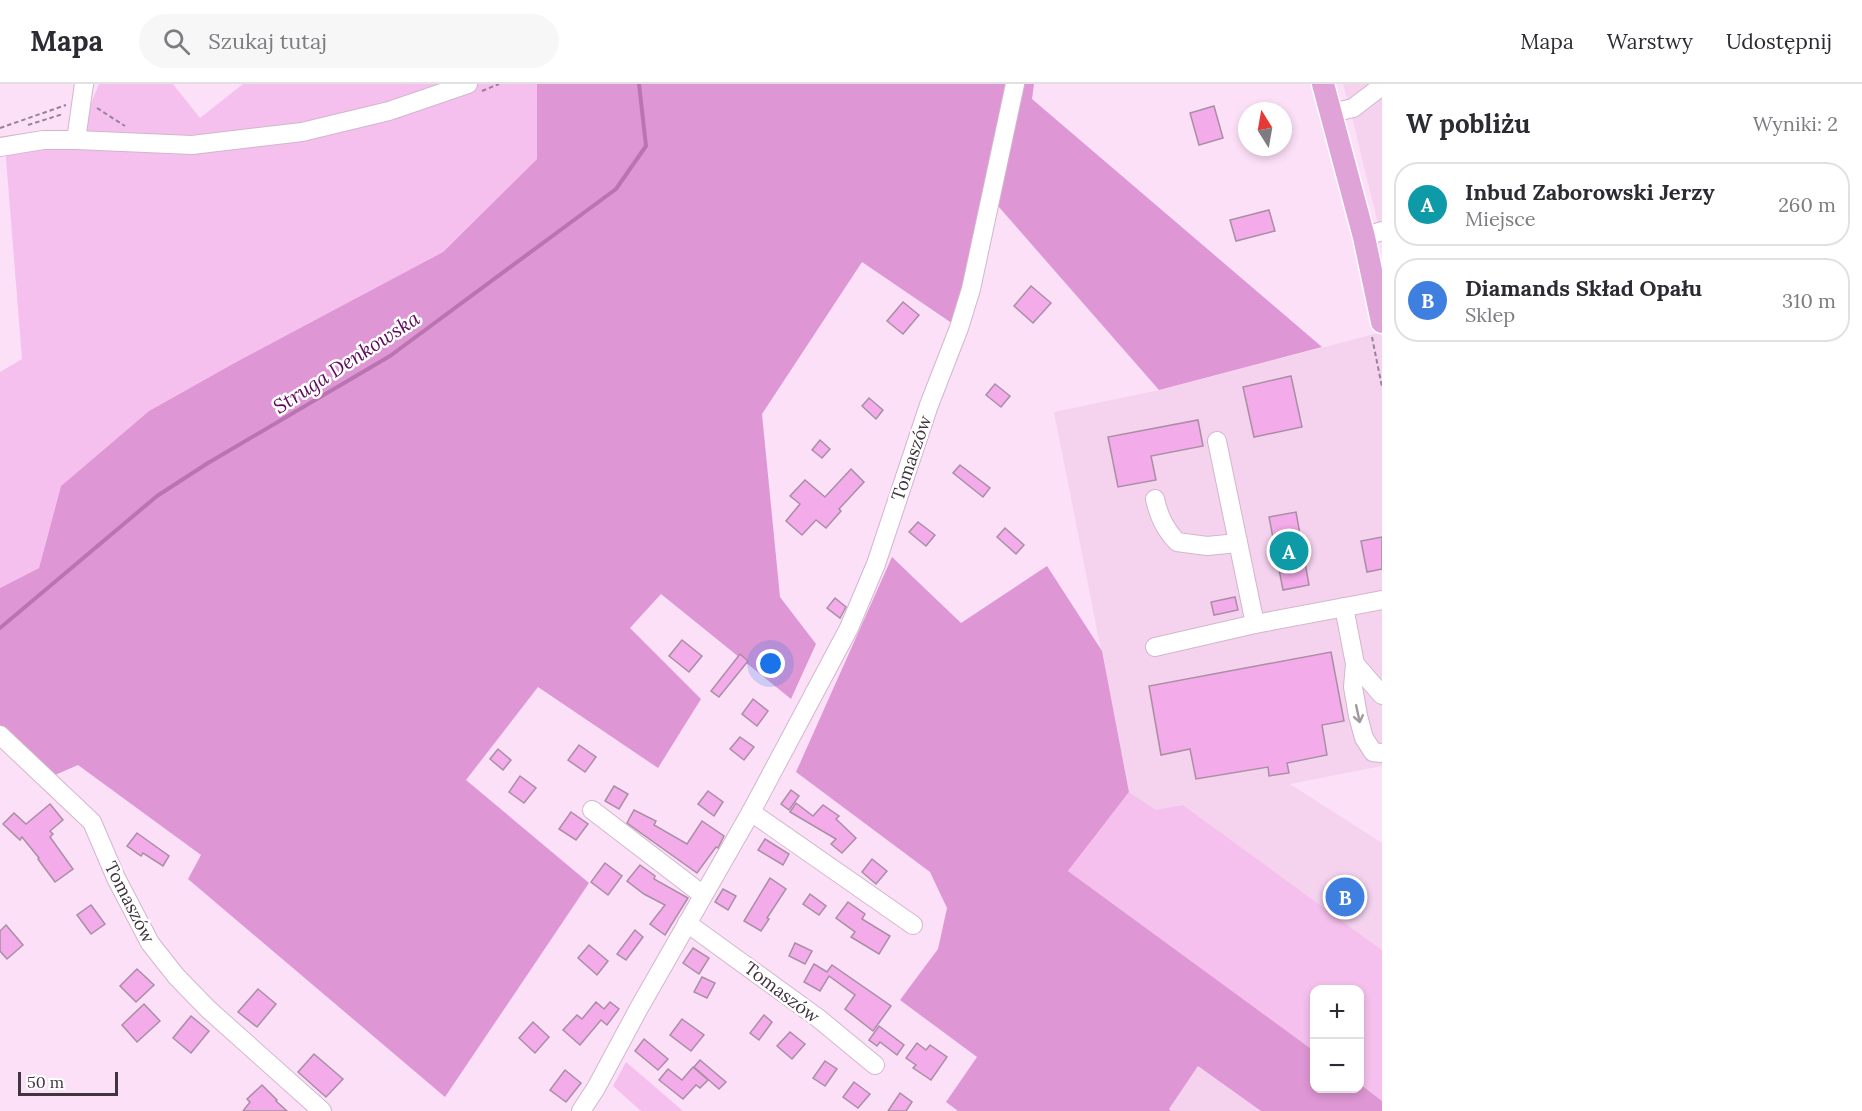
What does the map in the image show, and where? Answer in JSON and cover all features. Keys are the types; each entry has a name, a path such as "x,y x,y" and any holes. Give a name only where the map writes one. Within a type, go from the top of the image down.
{"main road":[{"path":"1323,84 1373,234 1382,322"}],"street":[{"path":"76,140 76,104 84,84"},
{"path":"0,147 43,140 192,145 302,132 389,111 468,84"},
{"name":"Tomaszów","path":"581,1111 596,1089 750,812 849,628 876,564 929,405 959,328 971,289 1015,84"},
{"path":"1332,113 1353,108 1382,86"},
{"path":"1217,441 1255,624"},
{"path":"1155,499 1158,514 1166,530 1177,542 1207,546 1238,543"},
{"path":"1155,647 1255,624 1382,600"},
{"path":"1344,607 1355,664 1353,687 1364,738 1373,752 1382,753"},
{"path":"1355,664 1382,695"},
{"name":"Tomaszów","path":"0,735 92,822 116,878 150,943 176,976 208,1010 322,1111"},
{"path":"592,810 703,895"},
{"path":"750,812 912,926"},
{"name":"Tomaszów","path":"687,923 818,1017 875,1065"}],"path":[{"path":"25,126 70,112 76,104"},
{"path":"0,128 76,104 92,104 129,129"}],"shaded area":[{"path":"99,84 173,84 200,118 243,84 537,84 537,159 443,252 149,411 61,486 39,568 0,588 0,372 22,359 5,146 76,140"},
{"path":"537,84 1034,84 1032,99 1322,347 1159,390 991,198 959,328 862,262 762,414 780,597 816,644 791,699 661,594 630,628 701,699 658,768 538,687 466,780 589,883 445,1097 188,879 201,855 78,765 46,779 0,735 0,588 39,568 61,486 149,411 443,252 537,159"},
{"path":"1343,84 1382,84 1382,240 1350,109"},
{"path":"1382,332 1382,766 1290,784 1382,843 1382,950 1183,805 1156,811 1129,792 1054,412 1159,390"},
{"path":"892,557 961,623 1047,566 1102,651 1129,792 1068,871 1310,1048 1310,1093 1364,1093 1364,1087 1382,1101 1382,1111 1261,1111 1198,1066 1169,1109 1171,1111 958,1111 946,1102 977,1057 900,1000 938,949 947,908 930,872 796,772"},
{"path":"1129,792 1156,810 1183,805 1382,950 1382,1101 1364,1087 1364,985 1310,985 1310,1048 1068,871"},
{"path":"626,1062 683,1111 641,1111 613,1086"},
{"path":"1198,1065 1261,1111 1171,1111 1169,1109"}],"building":[{"path":"1214,106 1223,138 1199,145 1190,113"},
{"path":"1269,210 1275,231 1236,241 1230,220"},
{"path":"1031,286 1051,303 1033,323 1014,306"},
{"path":"903,302 919,315 903,334 887,321"},
{"path":"1291,376 1302,427 1254,437 1243,387"},
{"path":"995,384 1010,396 1001,407 986,395"},
{"path":"869,398 883,410 876,419 862,406"},
{"path":"1198,420 1203,446 1151,456 1156,480 1118,487 1108,437"},
{"path":"820,440 830,449 822,458 812,450"},
{"path":"960,465 990,488 983,497 953,473"},
{"path":"851,469 864,482 839,509 841,511 826,528 816,520 802,535 786,521 800,504 790,496 805,480 825,497"},
{"path":"1296,512 1309,585 1283,590 1269,517"},
{"path":"918,522 935,535 926,546 909,532"},
{"path":"1005,528 1024,545 1016,554 997,537"},
{"path":"1382,537 1382,569 1367,572 1361,541"},
{"path":"1235,597 1238,610 1214,615 1211,602"},
{"path":"835,598 846,607 840,618 827,608"},
{"path":"682,640 702,656 689,672 669,656"},
{"path":"1331,652 1344,721 1322,725 1327,755 1287,763 1289,773 1269,776 1268,767 1196,779 1190,749 1161,755 1149,686"},
{"path":"740,654 748,661 719,697 711,691"},
{"path":"753,699 768,711 757,726 742,714"},
{"path":"740,737 754,747 744,760 730,749"},
{"path":"579,745 596,757 585,772 568,760"},
{"path":"498,749 511,760 503,770 490,759"},
{"path":"520,776 536,788 524,803 509,792"},
{"path":"614,786 628,794 619,809 605,801"},
{"path":"791,790 799,796 789,810 781,804"},
{"path":"708,791 723,802 714,816 698,804"},
{"path":"796,803 813,816 823,805 839,816 836,819 856,838 842,853 831,844 836,839 790,812"},
{"path":"50,804 63,820 50,831 53,834 50,837 73,869 55,882 22,837 20,840 3,824 14,813 26,824"},
{"path":"634,810 656,821 654,825 687,844 702,821 724,836 718,848 716,847 697,873 627,823"},
{"path":"571,812 588,824 576,840 559,829"},
{"path":"137,833 169,856 163,866 143,853 141,856 127,846"},
{"path":"765,839 789,854 783,865 758,850"},
{"path":"872,859 887,871 876,884 862,872"},
{"path":"605,863 622,876 608,895 591,882"},
{"path":"640,865 655,876 654,879 688,898 665,935 650,924 665,905 644,894 627,881"},
{"path":"770,878 786,889 761,931 744,921"},
{"path":"723,889 736,896 728,910 715,902"},
{"path":"810,894 826,906 819,915 803,904"},
{"path":"848,902 865,914 862,919 890,936 879,954 851,937 855,932 836,918"},
{"path":"91,905 105,924 91,934 77,915"},
{"path":"6,925 23,945 7,959 0,951 0,931"},
{"path":"635,930 643,937 626,960 617,954"},
{"path":"795,943 812,951 805,964 789,956"},
{"path":"589,945 608,961 597,975 578,958"},
{"path":"693,948 709,958 699,974 683,963"},
{"path":"814,964 827,972 832,965 891,1006 873,1031 845,1009 855,995 829,976 820,991 804,982"},
{"path":"137,969 154,985 136,1002 120,986"},
{"path":"702,977 715,983 707,998 694,992"},
{"path":"258,989 276,1004 257,1027 238,1012"},
{"path":"596,1002 604,1009 610,1002 619,1009 607,1025 601,1020 580,1045 563,1030 577,1015 582,1019"},
{"path":"144,1004 160,1021 137,1042 122,1025"},
{"path":"764,1015 772,1022 759,1040 750,1033"},
{"path":"191,1016 209,1031 191,1053 173,1038"},
{"path":"682,1019 704,1035 691,1051 670,1035"},
{"path":"533,1022 549,1037 535,1053 519,1038"},
{"path":"879,1026 904,1045 897,1055 880,1042 877,1046 869,1040"},
{"path":"790,1032 805,1044 792,1059 777,1046"},
{"path":"644,1039 668,1059 658,1070 635,1051"},
{"path":"917,1043 926,1050 930,1045 947,1057 931,1080 913,1068 916,1065 906,1058"},
{"path":"314,1054 343,1079 326,1097 298,1072"},
{"path":"700,1060 726,1082 719,1089 694,1067"},
{"path":"825,1061 837,1069 825,1086 813,1078"},
{"path":"693,1067 708,1080 700,1088 696,1085 683,1099 659,1080 668,1069 682,1080"},
{"path":"565,1070 581,1083 566,1102 550,1090"},
{"path":"854,1082 870,1094 858,1108 843,1097"},
{"path":"262,1085 287,1111 243,1111 250,1102 247,1099"},
{"path":"900,1093 912,1102 906,1111 888,1111"}],"waterway":[{"name":"Struga Denkowska","path":"0,628 157,496 208,463 390,356 616,189 646,146 639,84"}],"place":[{"name":"Inbud Zaborowski Jerzy","path":"1289,551"},
{"name":"Diamands Skład Opału","path":"1345,897"}]}
